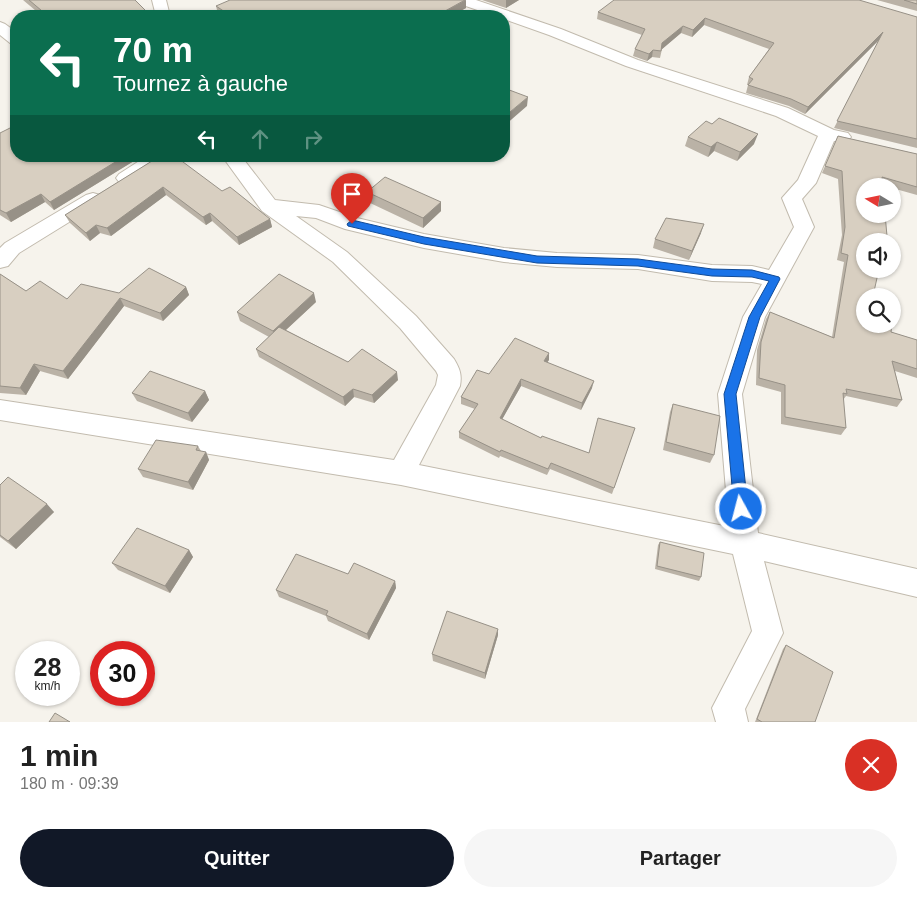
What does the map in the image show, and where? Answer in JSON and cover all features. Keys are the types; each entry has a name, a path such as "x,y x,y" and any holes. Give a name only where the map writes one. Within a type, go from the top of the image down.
{"street":[{"path":"462,0 491,10"},
{"path":"510,17 555,32 632,63 782,112 828,134 861,142"},
{"path":"0,27 10,35"},
{"path":"732,722 728,708 768,633 745,543 730,394 754,317 804,227 792,198 806,183 828,134"},
{"path":"4,251 150,162"},
{"path":"236,162 269,206 340,257 408,322 446,366 450,375 448,386 401,473"},
{"path":"269,206 319,212 352,224 385,232 504,255 557,260 638,262 712,272 752,274 775,279"},
{"path":"0,410 401,473 745,543 917,583"}],"building":[{"path":"29,0 135,0 145,10 41,10"},
{"path":"230,0 465,0 447,10 222,10 216,6"},
{"path":"614,0 859,0 917,17 917,139 837,121 883,32 808,107 791,99 748,85 753,79 749,77 774,43 705,18 693,30 683,26 662,43 661,51 653,50 649,54 635,49 645,29 598,12"},
{"path":"904,0 917,0 917,4"},
{"path":"510,90 528,97 510,112"},
{"path":"719,118 758,134 740,152 717,142 711,147 688,137 706,121 712,124"},
{"path":"10,128 10,162 115,162 50,202 41,194 6,213 0,210 0,133"},
{"path":"838,136 917,154 917,187 901,182 901,178 856,178 856,223 886,223 887,233 856,233 856,278 877,278 875,288 856,288 856,333 894,333 917,340 917,369 892,361 902,400 846,389 847,394 843,393 846,428 785,417 785,385 759,378 761,342 770,312 834,338 848,255 841,253 845,227 842,171 825,166"},
{"path":"150,162 183,162 222,191 230,187 270,219 237,237 210,213 203,217 163,187 107,228 96,225 86,233 65,215"},
{"path":"385,177 441,202 423,218 367,192"},
{"path":"666,218 704,224 692,251 655,239"},
{"path":"149,268 186,287 160,313 120,298 63,371 34,364 20,388 0,386 0,274 26,291 40,281 67,299 81,284 119,293"},
{"path":"279,274 314,293 273,331 237,312"},
{"path":"279,327 348,362 362,349 397,372 372,395 353,389 343,397 256,349"},
{"path":"515,338 549,353 544,361 594,381 582,403 521,379 500,418 541,438 542,436 589,453 598,418 635,428 614,488 551,463 548,469 501,450 500,452 459,432 478,404 461,397 477,370 489,374"},
{"path":"150,371 205,391 188,413 132,393"},
{"path":"673,404 720,416 714,455 666,442"},
{"path":"156,440 198,446 196,450 206,452 188,482 138,469"},
{"path":"8,477 47,504 8,541 0,535 0,485"},
{"path":"137,528 189,550 165,586 112,563"},
{"path":"660,542 704,553 701,577 657,566"},
{"path":"296,554 348,574 354,563 395,581 367,634 326,615 328,611 276,590"},
{"path":"447,611 498,629 485,673 432,654"},
{"path":"786,645 833,672 815,722 762,722 757,719"},
{"path":"55,713 70,722 49,722"}],"route":[{"path":"352,224 424,241 504,255 537,259 638,262 712,272 761,275 775,279 754,317 730,394 741,509"}]}
